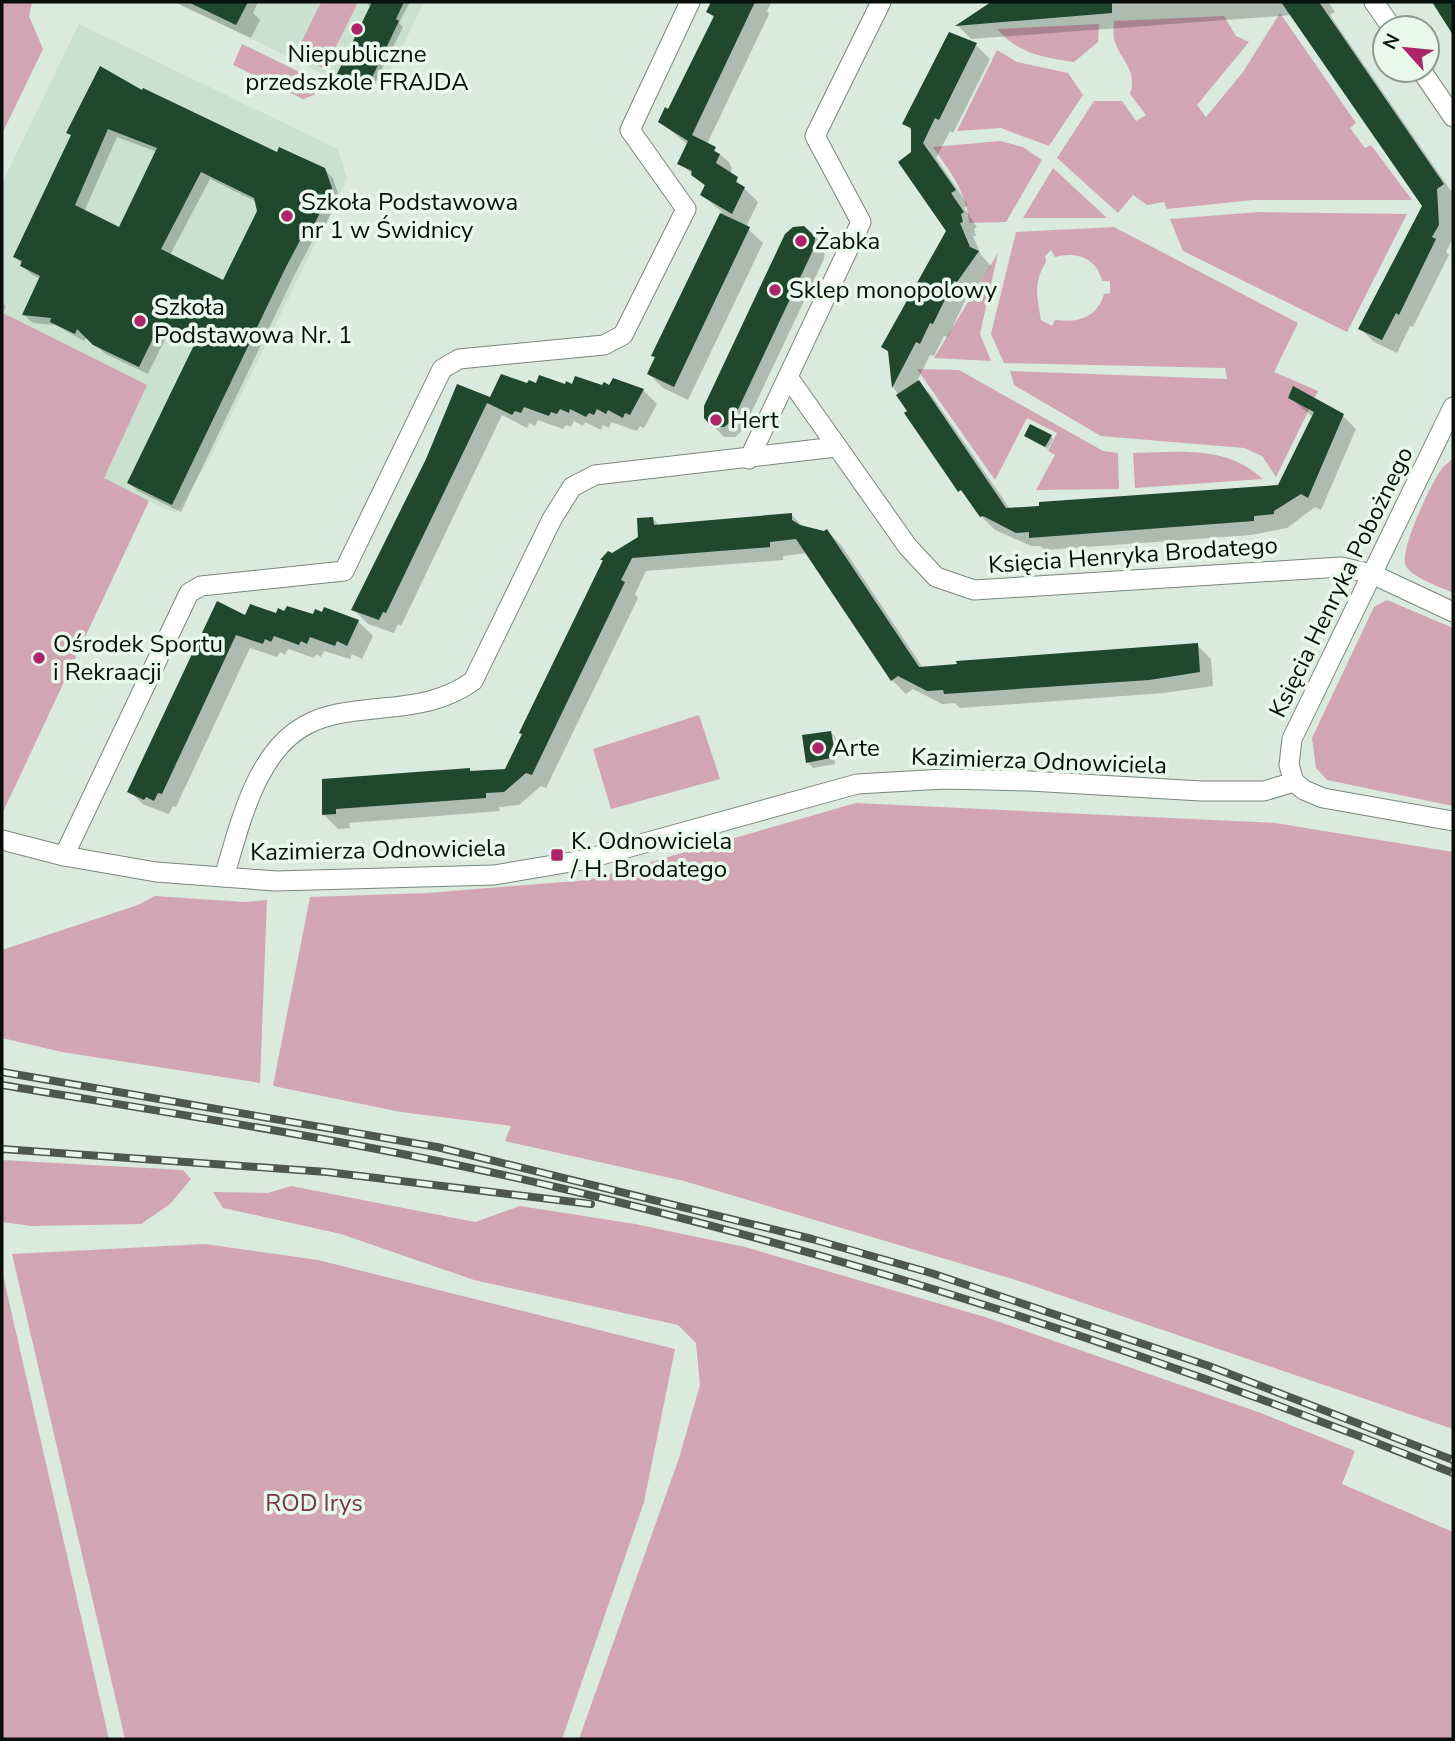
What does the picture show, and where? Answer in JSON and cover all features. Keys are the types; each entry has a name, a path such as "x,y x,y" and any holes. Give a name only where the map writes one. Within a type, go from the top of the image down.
{"street":[{"path":"64,856 189,593 201,586 344,571 442,369 459,359 604,345 623,335 686,209 631,130 691,2"},
{"path":"749,459 862,222 815,136 876,5"},
{"path":"1431,84 1453,117"},
{"name":"Księcia Henryka Brodatego","path":"788,377 908,547 936,577 974,590 1341,566 1372,574 1453,612"},
{"name":"Księcia Henryka Pobożnego","path":"1294,782 1289,765 1292,739 1453,407"},
{"path":"224,877 239,827 266,765 289,736 310,723 340,713 426,704 457,692 472,681 552,519 572,487 595,475 836,447"},
{"name":"Kazimierza Odnowiciela","path":"2,839 64,856 156,872 276,881 494,875 583,860 857,784 944,779 1005,780 1201,791 1264,791 1294,782"},
{"path":"1294,782 1323,798 1453,821"}],"shaded area":[{"name":"Niepubliczne przedszkole FRAJDA","path":"176,2 424,2 392,68 364,94"},
{"name":"Szkoła Podstawowa Nr. 1","path":"79,24 338,149 347,179 210,458 176,513 149,501 2,812 2,183"}],"green space":[{"path":"2,2 32,2 29,16 43,49 2,134"},
{"path":"321,2 358,2 325,69 295,55"},
{"path":"1280,13 1356,123 1350,128 1365,148 1371,145 1412,200 1253,200 1167,209 1164,202 1147,205 1133,195 1118,213 1057,158 1094,101 1122,101 1136,121 1146,115 1130,94 1132,78 1114,39 1114,21 1224,16 1236,36 1249,42 1197,105 1206,117 1243,72"},
{"path":"1099,24 1098,42 1074,62 1041,56 1023,49 997,29"},
{"path":"242,44 314,79 317,89 314,95 303,99 233,65"},
{"path":"997,50 1017,62 1068,73 1083,95 1049,146 1001,128 957,131"},
{"path":"1000,141 1023,147 1042,160 1006,222 969,223 961,192 933,147"},
{"path":"1053,168 1107,218 1023,218"},
{"path":"1259,212 1407,214 1347,332 1183,251 1170,219"},
{"path":"1114,227 1298,323 1274,372 1318,391 1276,477 1262,456 1244,448 1101,436 1014,385 1010,371 1227,379 1225,368 1004,363 991,334 1016,232","holes":["1051,250 1055,257 1070,255 1084,258 1096,267 1102,281 1110,281 1110,293 1104,294 1097,309 1086,317 1071,321 1055,320 1052,326 1041,320 1037,290 1046,262 1045,256"]},
{"path":"998,253 980,334 991,361 934,358"},
{"name":"Ośrodek Sportu i Rekraacji","path":"2,304 6,306 3,313 147,385 104,478 149,501 2,814"},
{"path":"917,369 959,370 1103,451 1118,453 1119,489 1036,490 1055,455 1048,451 1057,433 1027,418 995,480"},
{"path":"1185,452 1218,456 1234,460 1263,479 1135,488 1133,453"},
{"path":"1453,458 1453,593 1415,575 1406,566 1405,559 1411,533 1423,503 1441,470"},
{"path":"1387,600 1453,628 1453,806 1327,780 1316,768 1312,738 1374,607"},
{"path":"699,715 720,779 611,809 593,749"},
{"path":"856,803 1275,823 1453,852 1453,1429 1016,1280 684,1181 505,1141 511,1126 401,1112 273,1086 310,897 428,893 588,880"},
{"path":"155,896 244,902 267,900 260,1083 62,1052 2,1038 2,950 138,905"},
{"path":"2,1160 183,1170 191,1179 170,1204 141,1224 31,1226 2,1222"},
{"path":"291,1186 475,1222 520,1206 635,1224 745,1247 985,1317 1261,1413 1355,1451 1342,1484 1453,1532 1453,1739 579,1739 679,1458 700,1385 696,1343 678,1325 474,1280 341,1234 223,1208 213,1192 268,1193"},
{"name":"ROD Irys","path":"205,1244 318,1260 675,1349 644,1502 562,1739 125,1739 12,1254"},
{"path":"2,1271 109,1739 2,1739"}],"building":[{"path":"188,2 248,2 236,25"},
{"path":"372,2 404,2 396,19 399,21 366,90 336,76"},
{"path":"711,2 755,2 692,135 716,147 714,151 720,154 716,163 738,177 736,182 745,187 732,214 700,195 705,185 691,175 692,171 677,164 688,141 658,122 665,107 668,109 714,16 706,12"},
{"path":"991,2 1112,2 1112,13 955,26"},
{"path":"1281,2 1319,2 1371,78 1371,84 1375,84 1444,184 1437,189 1439,225 1432,237 1436,239 1399,315 1396,313 1382,340 1358,329 1422,206"},
{"path":"1432,2 1453,2 1453,35 1441,14"},
{"path":"949,32 977,43 939,120 935,118 923,143 956,190 951,193 964,212 961,214 963,222 960,223 970,247 979,251 957,282 954,281 933,324 930,323 920,344 916,342 892,388 888,351 881,347 946,231 898,162 911,152 911,128 902,124"},
{"path":"100,66 142,90 143,88 277,152 279,147 325,168 332,188 310,233 305,231 286,267 172,505 127,483 197,339 161,322 139,367 93,345 77,329 75,334 50,322 51,318 22,315 40,276 20,266 22,261 13,257 71,135 66,133","holes":["108,129 157,148 119,227 75,205","201,172 254,198 257,211 223,280 161,249"]},
{"path":"720,213 750,227 674,387 647,374 655,357 651,356"},
{"path":"804,226 815,237 814,248 733,420 724,427 712,427 704,418 704,406 785,234 793,227"},
{"path":"501,374 527,383 529,380 536,383 539,375 565,384 566,381 572,384 575,376 602,385 604,382 609,385 613,378 644,389 630,415 625,413 623,418 608,410 606,414 597,409 594,415 589,413 586,417 570,409 569,413 560,409 557,414 551,412 549,416 524,407 521,413 515,411 512,415 487,403 386,613 383,612 379,620 351,610 426,459 457,384 490,397"},
{"path":"919,380 1006,508 1039,506 1039,502 1278,485 1314,412 1288,398 1293,386 1344,414 1308,498 1301,494 1274,511 1274,514 1254,516 1254,521 1029,538 1029,532 1016,533 983,516 980,517 961,490 958,492 904,413 907,411 896,395"},
{"path":"1030,424 1052,435 1045,447 1024,436"},
{"path":"792,513 792,520 800,525 824,531 827,529 919,667 957,664 956,661 1198,643 1200,672 1149,680 944,694 943,690 927,691 898,676 891,681 796,539 770,542 770,547 632,558 621,580 625,582 532,775 526,773 504,792 486,793 486,798 336,809 336,814 322,815 322,779 470,768 470,771 505,769 522,734 519,733 603,560 600,560 608,551 612,553 638,537 637,518 653,517 654,525"},
{"path":"217,601 245,615 250,604 276,613 278,608 284,611 287,606 313,614 315,609 322,612 324,607 359,620 347,646 337,641 335,646 310,637 307,644 301,641 299,645 274,636 271,642 265,639 263,644 236,635 162,794 158,793 154,801 146,797 144,800 127,792"},
{"path":"831,731 836,757 806,763 802,735"}],"railway":[{"path":"2,1072 437,1147 812,1239 931,1273 1209,1366 1453,1460"},
{"path":"2,1085 282,1132 491,1172 787,1246 1123,1350 1234,1389 1453,1473"},
{"path":"2,1149 327,1172 591,1204"}],"place":[{"name":"Niepubliczne przedszkole FRAJDA","path":"357,29"},
{"name":"Szkoła Podstawowa nr 1 w Świdnicy","path":"287,216"},
{"name":"Żabka","path":"801,241"},
{"name":"Sklep monopolowy","path":"775,290"},
{"name":"Szkoła Podstawowa Nr. 1","path":"140,321"},
{"name":"Hert","path":"716,420"},
{"name":"Ośrodek Sportu i Rekraacji","path":"39,658"},
{"name":"Arte","path":"818,748"},
{"name":"K. Odnowiciela / H. Brodatego","path":"557,855"}]}
